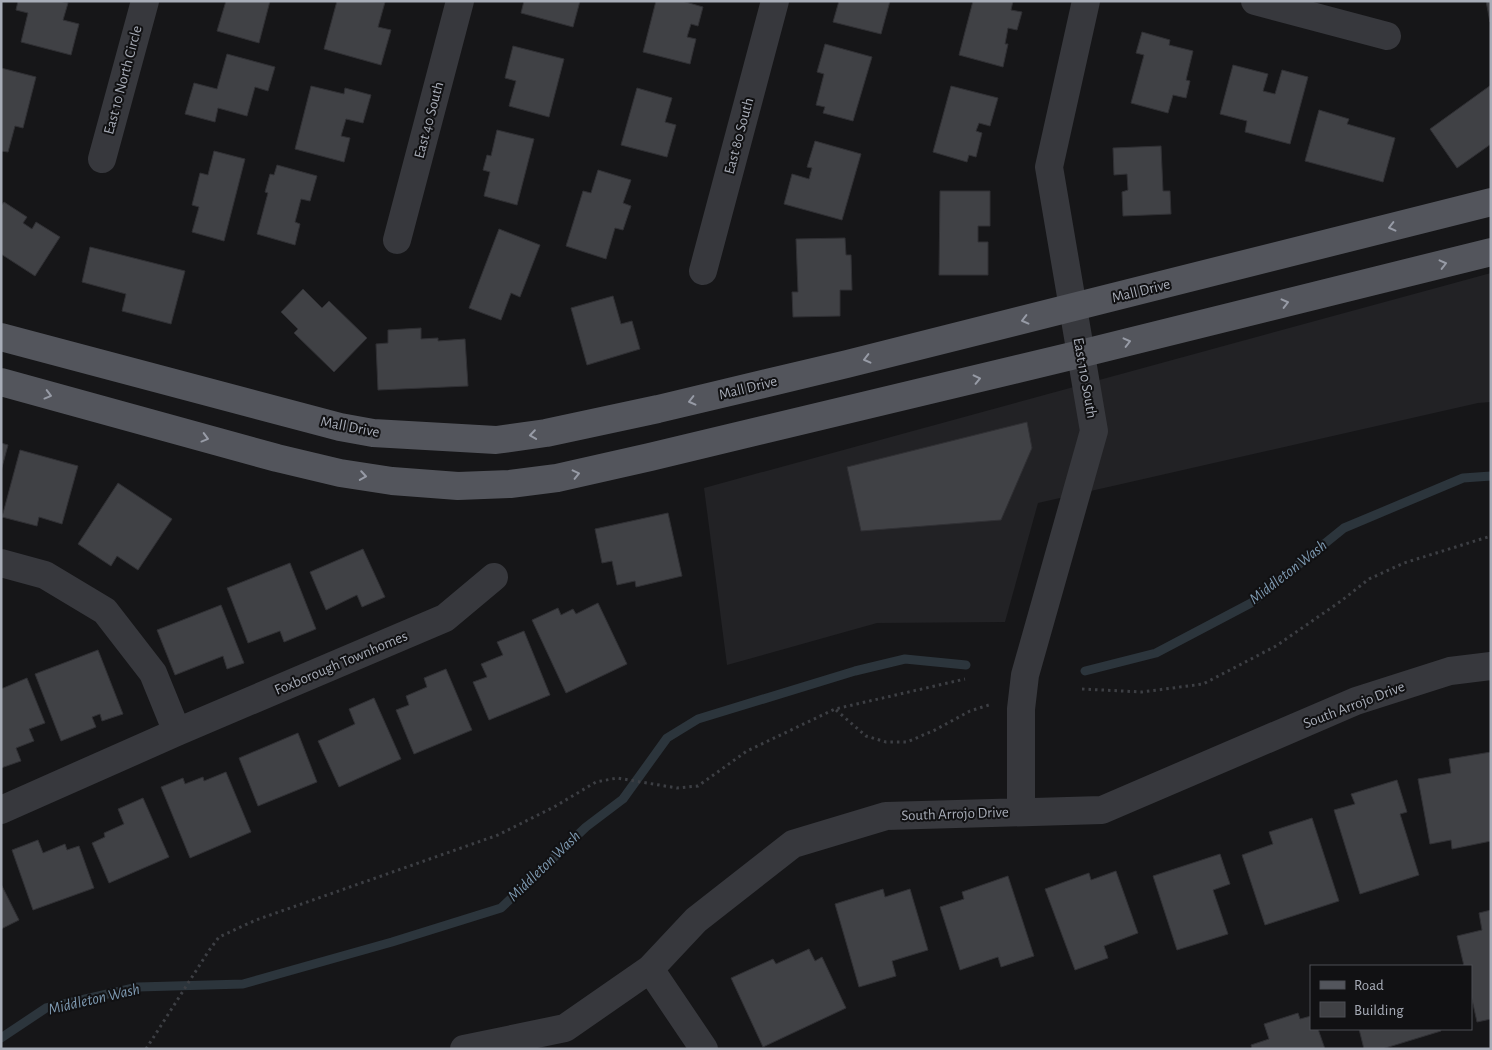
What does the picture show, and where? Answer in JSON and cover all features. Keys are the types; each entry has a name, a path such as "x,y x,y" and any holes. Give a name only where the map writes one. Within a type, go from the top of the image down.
{"main road":[{"name":"Mall Drive","path":"1,337 340,427 388,434 496,440 546,433 658,410 1491,202"},
{"path":"1,382 277,458 340,473 392,481 458,486 510,484 557,478 1080,354 1491,252"}],"street":[{"name":"East 10 North Circle","path":"102,159 145,1"},
{"name":"East 40 South","path":"397,240 460,1"},
{"name":"East 80 South","path":"703,271 775,1"},
{"name":"East 110 South","path":"1021,811 1021,709 1025,675 1094,431 1049,167 1086,1"},
{"path":"1254,1 1387,36"},
{"path":"1,563 45,574 105,611 153,672 178,732"},
{"name":"Foxborough Townhomes","path":"1,810 445,618 494,577"},
{"name":"South Arrojo Drive","path":"464,1049 565,1028 650,969 696,920 793,844 886,816 1102,810 1356,701 1450,671 1491,666"},
{"path":"650,969 704,1049"}],"path":[{"path":"1082,688 1142,692 1203,684 1276,646 1369,579 1404,563 1491,536"},
{"path":"146,1049 208,952 220,937 256,920 498,835 554,807 596,782 617,778 677,788 698,786 747,751 835,710 965,679"},
{"path":"835,710 866,736 886,742 907,742 935,730 970,711 992,704"}],"shaded area":[{"path":"1491,273 1491,402 1478,403 1038,503 1005,622 877,623 727,665 704,488"}],"building":[{"path":"18,1 59,1 68,3 63,20 79,24 71,55 21,42 28,13 16,10"},
{"path":"226,1 270,1 259,43 217,31"},
{"path":"337,1 385,2 378,27 391,30 381,65 324,49"},
{"path":"524,1 580,1 573,27 521,13"},
{"path":"656,1 682,1 703,7 698,26 691,24 687,37 696,39 690,64 643,52"},
{"path":"839,1 890,1 881,34 833,22"},
{"path":"973,1 1013,1 1011,10 1022,12 1017,30 1008,28 1005,44 1008,44 1003,67 959,55"},
{"path":"1486,1 1491,1 1490,22"},
{"path":"1142,32 1170,40 1169,45 1193,51 1186,80 1190,81 1186,98 1173,95 1168,113 1131,103 1144,55 1136,53"},
{"path":"825,44 872,57 853,121 823,113 825,107 816,105 824,74 817,72"},
{"path":"513,46 564,59 549,117 509,106 516,81 505,78"},
{"path":"227,54 275,67 268,91 255,87 247,116 218,108 215,122 185,114 194,83 217,89"},
{"path":"1233,65 1268,74 1263,91 1275,94 1282,70 1308,77 1290,144 1245,132 1247,121 1220,114"},
{"path":"1,68 36,77 23,128 15,126 8,152 1,151"},
{"path":"1491,85 1491,144 1457,168 1430,129"},
{"path":"311,86 344,94 345,88 371,95 363,123 346,119 341,136 350,138 344,162 295,149"},
{"path":"951,86 998,98 990,126 979,123 976,131 982,133 976,157 969,155 967,162 933,152"},
{"path":"637,88 672,98 665,122 676,125 667,157 621,145"},
{"path":"1319,110 1349,119 1347,124 1395,138 1383,182 1305,161"},
{"path":"497,130 534,139 517,205 484,196 490,172 483,170 487,155 491,156"},
{"path":"815,141 861,154 842,220 784,204 792,174 809,179 812,168 807,167"},
{"path":"1161,146 1163,191 1170,191 1171,214 1123,216 1122,192 1128,190 1127,174 1114,175 1113,148"},
{"path":"214,151 245,159 224,241 192,232 199,207 192,205 200,173 208,175"},
{"path":"277,165 317,176 310,201 301,199 295,222 300,224 295,245 257,234 268,193 265,192 270,174 274,175"},
{"path":"598,170 631,180 623,203 631,206 623,230 615,228 606,259 566,246 583,191 591,193"},
{"path":"940,191 990,191 990,226 978,226 978,242 988,242 988,275 939,275"},
{"path":"4,202 27,217 23,223 32,229 36,222 60,237 35,276 1,254 1,206"},
{"path":"499,229 540,245 520,297 511,293 501,320 469,308"},
{"path":"845,238 846,255 851,255 852,290 840,290 840,316 793,317 792,292 798,292 796,239"},
{"path":"90,247 185,271 171,324 122,311 126,294 82,282"},
{"path":"303,289 322,308 329,301 367,338 334,372 294,333 298,329 281,312"},
{"path":"613,296 621,324 632,321 640,349 587,365 571,308"},
{"path":"421,328 421,339 438,338 438,341 465,339 468,386 378,390 376,344 388,343 388,330"},
{"path":"1027,422 1032,448 1001,520 861,531 847,467"},
{"path":"1,443 8,445 1,471"},
{"path":"20,450 78,466 62,524 39,517 37,526 2,517"},
{"path":"118,483 172,519 138,570 117,556 111,566 78,544"},
{"path":"668,513 682,576 636,587 635,581 617,585 612,561 602,563 595,529"},
{"path":"363,549 385,597 362,607 357,595 326,610 310,572"},
{"path":"290,563 316,629 284,642 280,631 248,643 227,588"},
{"path":"598,603 627,664 566,693 532,620 558,608 561,615 573,609 576,614"},
{"path":"221,605 244,663 227,669 223,656 175,675 157,630"},
{"path":"524,631 550,695 489,720 473,682 487,677 481,664 503,655 497,642"},
{"path":"98,650 123,714 102,721 100,714 92,717 96,727 61,741 35,674"},
{"path":"446,669 472,730 414,754 396,710 409,705 406,696 427,687 424,678"},
{"path":"27,678 45,723 29,729 34,741 16,748 21,761 1,768 1,689"},
{"path":"374,698 401,759 339,787 318,741 355,724 349,709"},
{"path":"298,733 317,782 258,806 239,758"},
{"path":"1491,752 1491,841 1452,849 1451,840 1430,844 1418,779 1451,773 1449,759"},
{"path":"226,772 251,832 190,858 161,787 183,778 185,784 203,777 204,781"},
{"path":"1397,780 1407,812 1400,814 1419,875 1360,894 1334,810 1355,804 1351,794"},
{"path":"143,798 169,857 109,883 92,843 105,837 104,833 124,824 118,809"},
{"path":"1312,818 1339,901 1265,925 1242,855 1273,844 1269,832"},
{"path":"38,840 43,853 65,844 67,850 79,846 94,888 33,910 12,850"},
{"path":"1220,854 1230,884 1213,890 1228,934 1177,950 1153,876"},
{"path":"1116,871 1138,933 1104,946 1108,958 1075,970 1045,889 1089,873 1091,880"},
{"path":"1008,876 1034,956 1001,967 998,957 960,970 940,907 964,899 962,892"},
{"path":"1,884 19,920 1,929"},
{"path":"883,889 885,897 910,889 928,950 892,961 896,976 859,987 835,904"},
{"path":"1491,910 1491,1019 1477,1022 1472,1000 1472,965 1464,965 1457,936 1482,930 1479,913"},
{"path":"809,949 815,961 822,957 846,1008 763,1047 731,978 773,959 776,964"},
{"path":"1298,1013 1300,1019 1310,1016 1310,1030 1318,1030 1325,1049 1252,1049 1251,1045 1269,1039 1264,1024"},
{"path":"1359,1030 1441,1031 1382,1049 1364,1049"}],"waterway":[{"name":"Middleton Wash","path":"1085,671 1156,653 1251,603 1344,528 1463,478 1491,476"},
{"name":"Middleton Wash","path":"1,1038 46,1008 138,987 243,984 392,942 501,908 586,827 623,799 667,738 698,719 855,671 905,659 966,665"}]}
